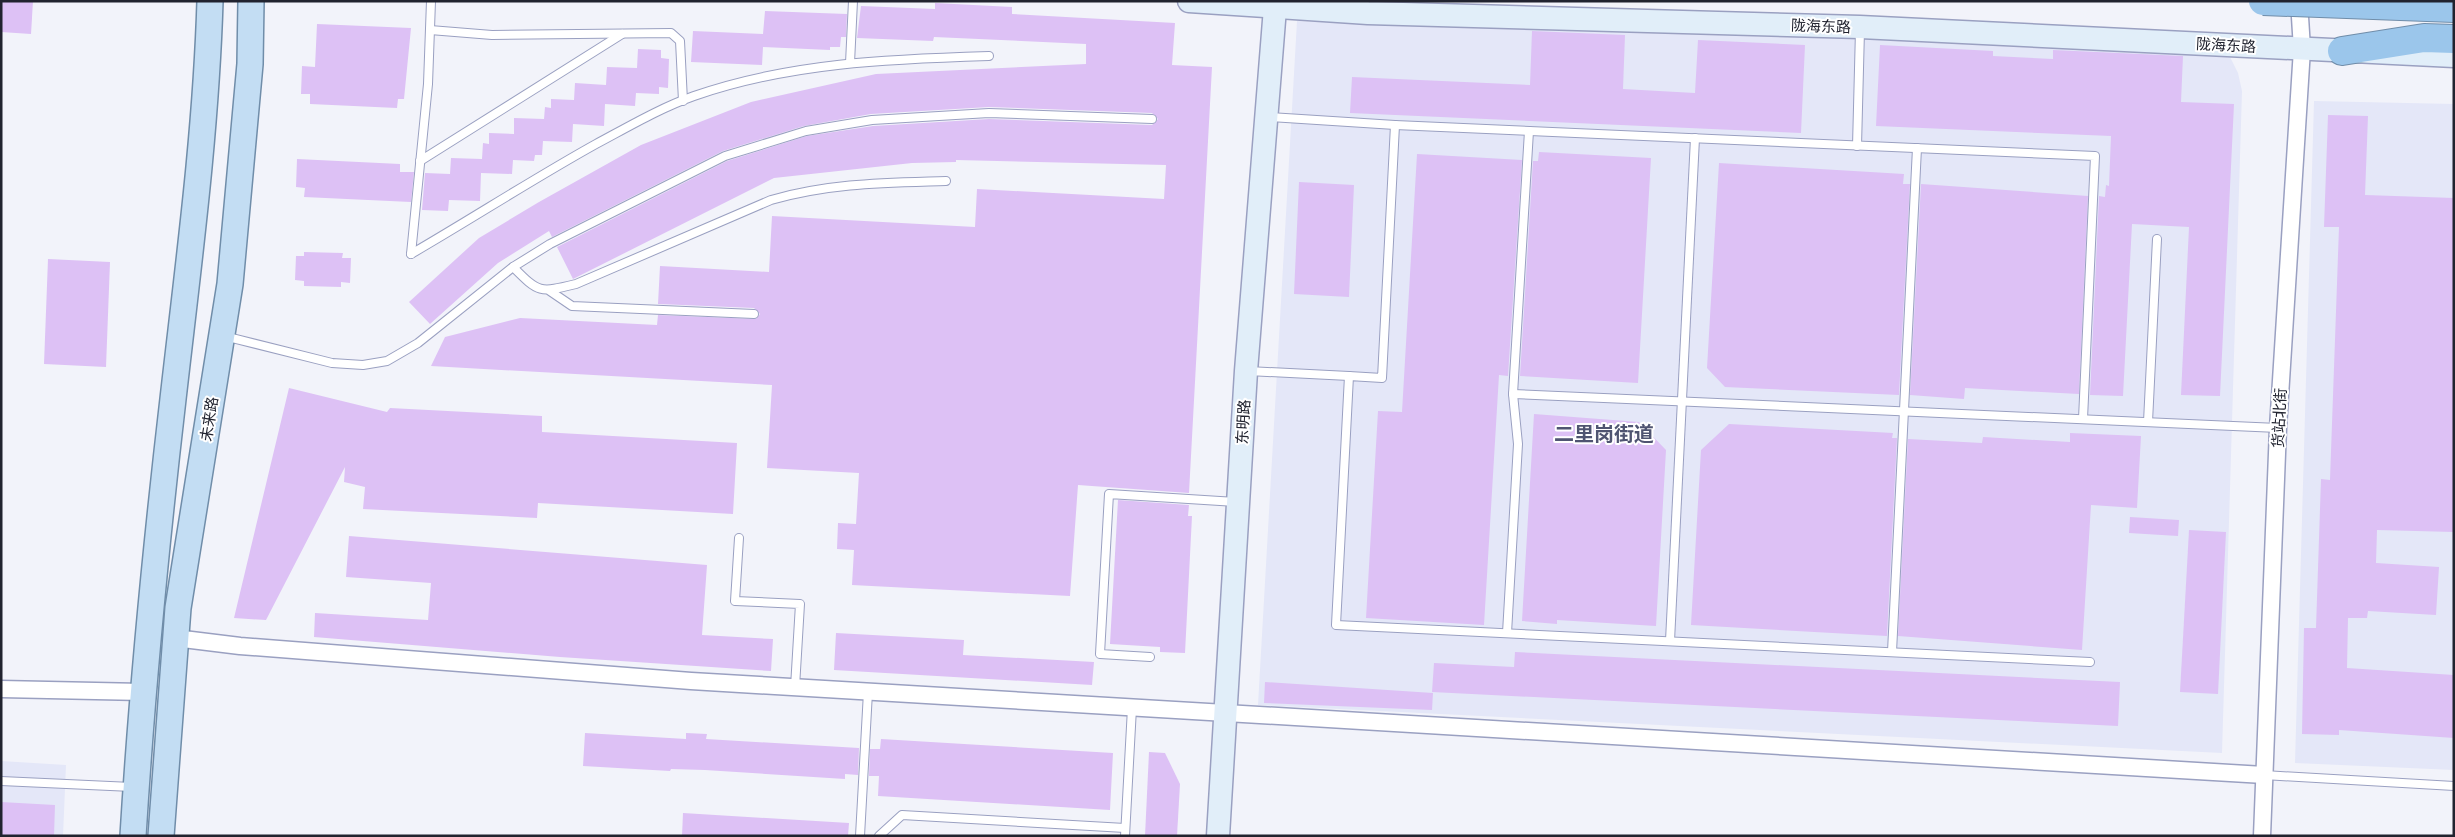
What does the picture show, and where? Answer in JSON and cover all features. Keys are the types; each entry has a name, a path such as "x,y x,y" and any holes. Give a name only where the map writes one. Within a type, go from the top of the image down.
{"highway":[{"path":"2263,1 2454,8"},
{"path":"2342,51 2424,38 2454,39"}],"main road":[{"path":"134,836 150,605 199,176 208,62 210,1"},
{"name":"未来路","path":"162,836 178,608 230,284 250,64 251,1"}],"street":[{"name":"陇海东路","path":"1189,1 1860,27 2454,56"},
{"name":"货站北街","path":"2262,836 2278,428 2302,49 2299,1"},
{"name":"东明路","path":"1218,836 1246,371 1275,5"},
{"path":"175,638 280,649 868,692 2264,775"},
{"path":"1,689 143,692"}],"lane":[{"path":"431,1 428,84 411,254 557,166 644,118 684,101 757,79 817,67 881,59 988,56"},
{"path":"850,63 853,1"},
{"path":"1857,146 1860,27"},
{"path":"430,30 492,35 671,32 680,41 684,101"},
{"path":"420,161 623,33"},
{"path":"222,336 332,363 363,365 387,361 418,343 513,267 550,244 724,156 806,132 872,120 989,113 1152,119"},
{"path":"1265,116 1394,125 2095,156 2083,419"},
{"path":"1246,371 1382,378 1394,125"},
{"path":"1507,633 1518,444 1513,394 1528,131"},
{"path":"1670,641 1695,138"},
{"path":"1892,652 1917,148"},
{"path":"513,267 534,288 550,290 576,284 771,200 802,192 859,183 946,182"},
{"path":"2148,422 2157,239"},
{"path":"550,290 572,306 754,314"},
{"path":"1349,376 1336,625 2090,662"},
{"path":"1513,394 2278,428"},
{"path":"1150,656 1100,654 1109,494 1238,502"},
{"path":"739,538 735,601 800,604 795,687"},
{"path":"860,836 868,692"},
{"path":"878,836 902,815 1125,832 1132,708"},
{"path":"2264,775 2454,786"},
{"path":"1,781 136,787"}],"shaded area":[{"path":"1297,21 2215,48 2230,57 2238,73 2242,91 2222,753 1258,705"},
{"path":"2314,101 2454,104 2454,770 2295,763"},
{"path":"1,761 66,765 63,836 1,836"}],"building":[{"path":"1,1 33,1 31,34 1,32"},
{"path":"935,3 1012,7 1012,14 1175,23 1172,65 1212,67 1189,493 1078,485 1070,596 852,585 854,550 837,549 838,523 856,524 859,473 767,468 772,385 431,366 445,337 520,318 657,325 658,315 756,319 760,314 754,308 658,304 660,266 769,272 772,216 975,227 977,189 1164,199 1166,165 956,160 956,162 912,163 774,178 573,279 557,247 727,161 807,136 873,126 989,119 1152,125 1158,119 1152,113 989,107 871,114 804,126 723,151 552,237 549,231 498,263 430,324 409,302 479,238 539,202 641,145 751,102 876,74 1086,64 1086,44 934,37 933,41 857,38 861,6 935,9"},
{"path":"765,11 847,14 846,37 841,37 840,47 830,47 830,50 763,47 762,65 691,62 693,31 763,34"},
{"path":"317,24 411,28 404,99 398,99 397,108 310,104 310,94 301,94 302,66 315,67"},
{"path":"1532,31 1625,35 1623,89 1695,93 1698,40 1805,45 1801,133 1350,113 1352,77 1530,85"},
{"path":"1880,45 1993,51 1993,56 2053,59 2053,50 2183,56 2181,102 2234,104 2220,396 2181,395 2189,227 2132,224 2123,396 2090,395 2099,196 2105,197 2106,185 2109,186 2111,136 1876,126"},
{"path":"638,49 661,50 661,58 669,59 668,88 659,87 659,94 636,93 635,106 605,104 604,126 573,124 572,142 543,141 542,155 535,155 534,161 513,160 512,174 481,173 480,201 449,200 448,211 422,210 425,173 450,174 451,158 482,159 483,143 489,144 489,133 514,134 514,118 544,119 545,107 551,108 551,99 574,100 575,83 606,85 607,67 637,68"},
{"path":"2328,115 2368,116 2365,195 2454,198 2454,532 2377,530 2376,563 2439,567 2436,615 2368,611 2367,618 2348,618 2347,668 2454,675 2454,738 2339,730 2339,735 2302,734 2304,628 2316,628 2321,479 2330,480 2339,227 2324,227"},
{"path":"1539,152 1651,158 1638,383 1520,376 1533,161 1538,161"},
{"path":"1417,154 1522,160 1508,376 1499,375 1484,625 1366,618 1378,411 1402,412"},
{"path":"297,159 400,164 400,172 414,172 411,202 304,197 305,188 296,187"},
{"path":"1719,163 1904,174 1903,184 1910,184 1899,395 1725,387 1707,368"},
{"path":"1299,182 1354,185 1349,297 1294,294"},
{"path":"1921,184 2088,196 2079,394 1965,388 1964,399 1910,395"},
{"path":"304,252 343,253 342,258 351,258 350,283 341,282 341,287 304,286 304,281 295,280 296,256 304,256"},
{"path":"48,259 110,262 106,367 44,364"},
{"path":"289,388 387,412 390,408 542,416 542,432 737,443 733,514 538,503 537,518 363,509 365,487 344,482 345,467 266,620 234,618"},
{"path":"1534,414 1639,422 1666,450 1656,626 1557,620 1557,624 1522,621"},
{"path":"1729,424 1893,433 1892,438 1897,438 1887,636 1691,625 1701,450"},
{"path":"2070,433 2141,436 2137,508 2091,505 2082,650 1898,636 1908,439 1982,443 1983,437 2070,442"},
{"path":"1118,500 1189,505 1188,516 1192,516 1185,653 1160,652 1160,647 1110,644"},
{"path":"2130,517 2179,520 2178,536 2129,533"},
{"path":"2189,530 2226,532 2218,694 2180,692"},
{"path":"349,536 707,565 702,635 773,639 771,671 560,657 314,637 315,613 428,620 431,583 346,577"},
{"path":"836,633 964,640 963,655 1094,662 1092,685 834,670"},
{"path":"1515,652 2120,682 2118,726 1432,692 1434,663 1514,667"},
{"path":"1265,682 1433,693 1432,710 1264,703"},
{"path":"585,733 686,739 686,733 707,734 706,739 859,748 858,775 845,774 845,779 705,770 671,769 670,771 583,766"},
{"path":"881,739 1113,753 1110,810 878,796 879,776 869,776 870,749 880,749"},
{"path":"1149,752 1165,753 1180,784 1177,836 1145,836"},
{"path":"1,802 55,805 54,836 1,836"},
{"path":"683,813 849,823 848,836 682,836"}],"district":[{"name":"二里岗街道","path":"1604,433"}]}
